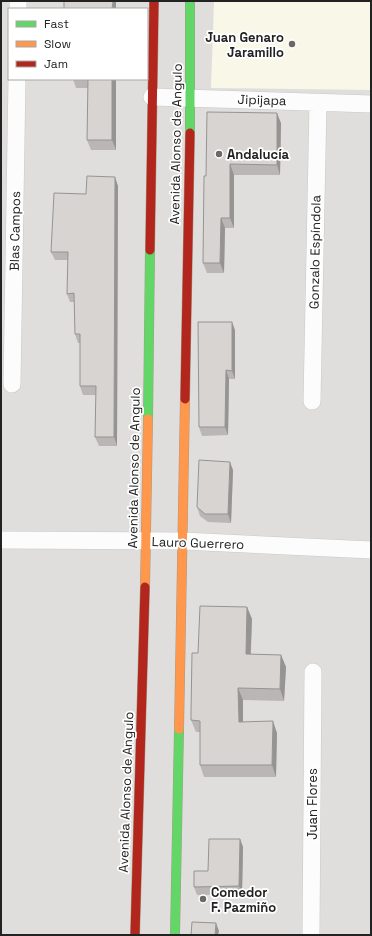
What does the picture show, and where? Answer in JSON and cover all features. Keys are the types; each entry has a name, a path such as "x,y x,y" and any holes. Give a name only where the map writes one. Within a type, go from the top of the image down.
{"main road":[{"name":"Avenida Alonso de Angulo","path":"135,935 146,541 154,1"},
{"name":"Avenida Alonso de Angulo","path":"175,935 183,542 190,98 190,1"}],"street":[{"name":"Blas Campos","path":"12,384 17,80"},
{"name":"Jipijapa","path":"152,97 371,104"},
{"name":"Gonzalo Espíndola","path":"312,401 318,102"},
{"name":"Lauro Guerrero","path":"1,540 146,541 371,550"},
{"name":"Juan Flores","path":"311,935 313,672"}],"shaded area":[{"path":"1,1 371,1 371,935 1,935"},
{"name":"Juan Genaro Jaramillo","path":"214,1 371,1 371,90 211,88"}],"building":[{"path":"64,1 113,1 112,8 64,8"},
{"path":"88,80 112,80 112,140 87,140"},
{"path":"207,112 277,113 277,165 230,164 230,218 221,218 220,263 203,263 204,176 206,176"},
{"path":"87,176 115,177 114,437 95,437 96,386 80,386 80,334 75,334 74,293 67,294 68,252 51,252 54,193 86,194"},
{"path":"198,322 232,322 232,371 226,370 225,427 199,427"},
{"path":"199,460 230,462 228,514 205,514 197,507"},
{"path":"200,606 247,607 246,654 281,655 280,689 238,688 239,722 273,721 272,765 200,765 200,721 191,720 191,713 192,653 198,653"},
{"path":"209,839 240,839 239,886 194,887 194,871 208,871"},
{"path":"192,922 216,923 215,935 191,935"}],"traffic: fast":[{"path":"190,1 190,133"},
{"path":"148,419 150,250"},
{"path":"175,935 179,729"}],"traffic: slow":[{"path":"179,729 185,399"},
{"path":"145,587 148,419"}],"traffic: jam":[{"path":"150,250 154,1"},
{"path":"185,399 190,133"},
{"path":"135,935 145,587"}],"place":[{"name":"Juan Genaro Jaramillo","path":"292,44"},
{"name":"Andalucía","path":"219,154"},
{"name":"Comedor F. Pazmiño","path":"203,899"}]}
